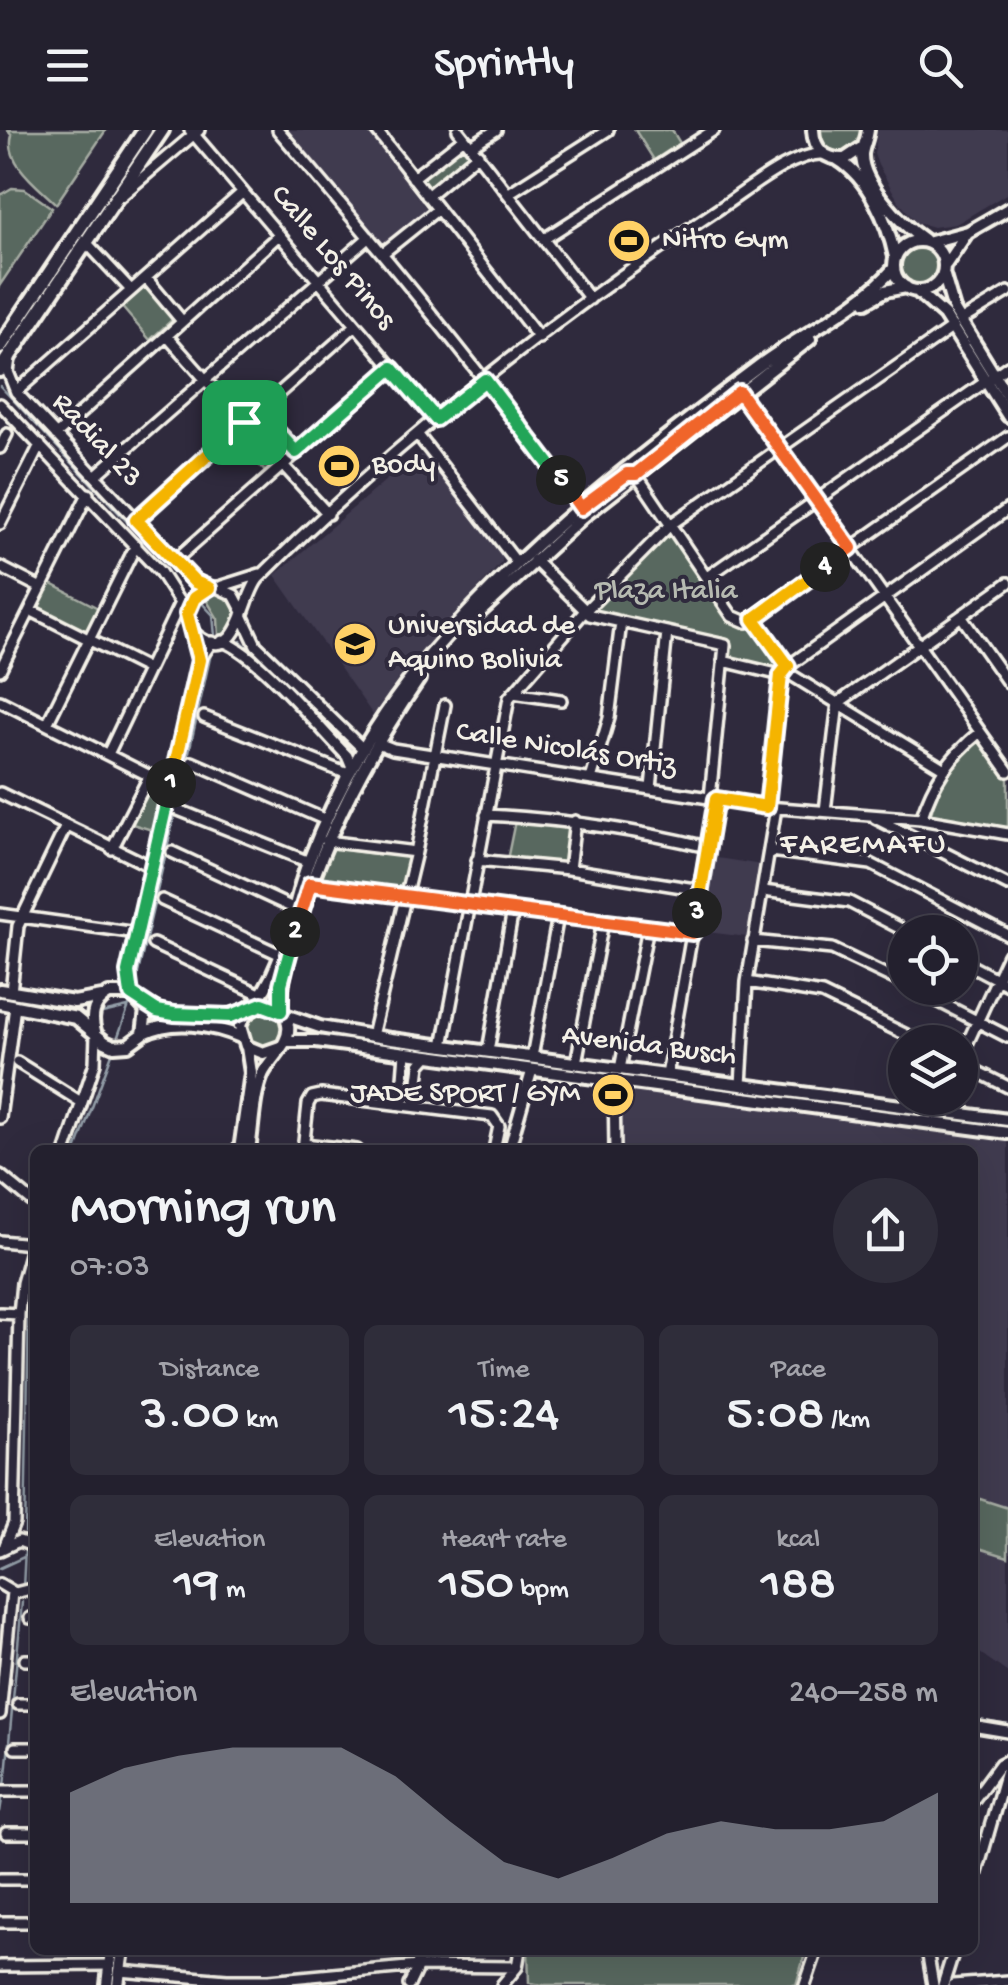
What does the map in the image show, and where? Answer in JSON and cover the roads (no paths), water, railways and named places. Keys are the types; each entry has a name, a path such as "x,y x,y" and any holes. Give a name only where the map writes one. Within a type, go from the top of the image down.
{"highway":[{"path":"0,370 5,353 66,249 145,130"},
{"path":"5,353 64,277 162,130"},
{"path":"64,277 73,256 66,249"}],"main road":[{"path":"868,130 862,158 871,180 899,222 941,252 945,288 956,324"},
{"path":"813,134 822,154 853,172 885,220 895,262 911,289 956,324 990,377 1008,416"},
{"path":"837,160 852,157 864,146"},
{"path":"349,777 378,743 435,659 497,594 690,425 765,361 870,291 910,242 968,232 1008,210"},
{"path":"241,1145 250,1073 240,1026 272,982 292,908 326,820 364,748 403,689 517,563 659,444 874,297 894,288 933,287 950,254 968,232"},
{"path":"990,377 1008,398"},
{"path":"636,474 636,467 659,444"},
{"path":"597,495 627,474 636,474"},
{"path":"534,560 533,554 563,524"},
{"path":"497,594 517,563"},
{"path":"378,743 376,736 403,689"},
{"path":"250,1145 260,1080 289,1028 283,1013 281,984 295,933 349,777 364,758 364,748"},
{"path":"295,933 295,913 310,870 308,862"},
{"path":"5,991 74,1002 131,994 157,1011 174,1014 222,1016 262,1004 283,1013"},
{"path":"96,1032 93,1012 106,995"},
{"path":"0,1003 76,1018 109,1044 128,1045 161,1026 193,1025 221,1030 263,1053 283,1044"},
{"path":"142,1004 147,1018 143,1034"},
{"name":"Avenida Busch","path":"283,1013 308,1025 372,1036 390,1045"},
{"name":"Avenida Busch","path":"283,1044 307,1040 443,1046 888,1104"},
{"name":"Avenida Busch","path":"406,1047 428,1056 1008,1133"},
{"path":"703,1093 705,1080"},
{"name":"Avenida Busch","path":"970,1115 1008,1120"},
{"path":"107,1985 113,1959"},
{"path":"113,1959 118,1985"}],"street":[{"path":"278,130 384,252 581,508"},
{"path":"376,130 539,338"},
{"path":"413,178 468,142 496,130"},
{"path":"508,193 608,130"},
{"path":"544,239 714,130"},
{"path":"114,202 194,132"},
{"name":"Calle Los Pinos","path":"194,132 436,419"},
{"path":"797,159 813,134"},
{"path":"468,142 590,299"},
{"path":"427,196 468,142"},
{"path":"199,660 217,642 234,634 248,594 266,570 436,419 590,299 797,159 822,154"},
{"path":"16,392 243,192"},
{"path":"384,252 438,209"},
{"path":"56,434 279,235"},
{"path":"95,476 369,237"},
{"path":"86,242 132,290"},
{"path":"146,278 182,322"},
{"path":"443,1046 506,705 512,693 584,612 670,525 956,324 1008,292"},
{"path":"136,520 356,324"},
{"path":"166,336 244,422"},
{"name":"Radial 23","path":"5,353 16,392 195,582 213,588"},
{"path":"706,578 1008,366"},
{"path":"176,559 392,368"},
{"path":"739,392 1008,771"},
{"name":"Radial 23","path":"0,404 136,544 160,572 187,615"},
{"path":"257,410 296,452"},
{"path":"0,448 7,434"},
{"path":"418,435 517,563"},
{"path":"636,474 735,618 746,622 1008,436"},
{"path":"0,524 40,444"},
{"path":"282,464 328,514"},
{"path":"0,670 88,494"},
{"path":"784,670 1008,510"},
{"path":"48,724 136,544"},
{"path":"534,560 584,612 725,645 707,847 667,1075"},
{"path":"0,568 41,588"},
{"path":"131,994 130,965 152,867 172,806 170,786 199,660 187,615 194,598 266,570"},
{"path":"825,811 838,704 1008,583"},
{"path":"213,588 234,596 256,646 364,748"},
{"path":"108,754 180,604"},
{"path":"30,610 148,668"},
{"path":"172,620 187,615"},
{"path":"961,616 1008,683"},
{"path":"740,1084 746,982 770,851 784,670 754,619"},
{"path":"591,778 609,718 621,622"},
{"path":"193,632 238,648 347,756 349,777 204,717"},
{"path":"652,788 667,632"},
{"path":"723,661 784,670 943,768"},
{"path":"512,693 561,700"},
{"path":"0,702 170,786"},
{"path":"372,1036 416,852 445,704"},
{"path":"921,820 943,768 980,732"},
{"name":"Calle Nicolás Ortiz","path":"378,743 392,750 772,807 921,820 1008,834"},
{"path":"192,762 326,820"},
{"path":"112,848 150,776"},
{"path":"0,809 3,794 152,867"},
{"path":"172,806 308,862"},
{"name":"Calle Nicolás Ortiz","path":"868,814 1008,885"},
{"path":"486,815 575,821 643,831 707,847"},
{"path":"569,869 575,821"},
{"path":"5,991 21,917 66,826"},
{"path":"326,841 416,852"},
{"path":"770,851 849,858 871,864 1008,935"},
{"path":"172,852 292,908"},
{"path":"477,860 569,869 700,890"},
{"path":"310,884 693,933"},
{"path":"763,891 849,902 888,922"},
{"path":"162,900 279,954"},
{"path":"488,1052 513,910"},
{"path":"0,914 137,933"},
{"path":"532,1057 558,916"},
{"path":"576,1063 603,922"},
{"path":"620,1069 648,927"},
{"path":"754,941 832,950 888,976"},
{"path":"153,944 262,995"},
{"path":"975,1025 1008,955"},
{"path":"106,995 130,965"},
{"path":"978,970 1008,985"},
{"path":"746,982 822,994 888,1026"},
{"path":"945,1005 1008,1036"},
{"path":"0,1118 15,1006"},
{"path":"95,1063 96,1032"},
{"path":"68,1145 95,1063 109,1044"},
{"path":"402,1104 406,1047"},
{"path":"415,1105 420,1065 428,1056"},
{"path":"17,1062 81,1102"},
{"path":"510,1145 532,1070"},
{"path":"978,1070 1008,1087"},
{"path":"614,1081 615,1145"},
{"path":"304,1145 308,1104 316,1095 492,1116 499,1126 495,1145"},
{"path":"0,1175 30,1200"},
{"path":"0,1242 30,1240"},
{"path":"3,1548 14,1523 20,1314 22,1282 30,1254"},
{"path":"0,1313 20,1314"},
{"path":"14,1523 23,1542"},
{"path":"3,1548 23,1542 30,1544"},
{"path":"0,1584 12,1592 30,1590"},
{"path":"0,1709 4,1618 12,1592"},
{"path":"18,1704 30,1704"},
{"path":"978,1726 1004,1727"},
{"path":"15,1748 30,1748"},
{"path":"978,1786 1000,1764 1008,1762 978,1869"},
{"path":"6,1833 30,1833"},
{"path":"0,1879 30,1879"},
{"path":"0,1922 30,1922"},
{"path":"409,1985 418,1966 418,1955"},
{"path":"502,1985 516,1968 519,1955"},
{"path":"804,1985 815,1955"},
{"path":"926,1955 933,1985"},
{"path":"943,1985 952,1955"},
{"path":"0,1966 113,1959 227,1980 269,1980 418,1966 516,1968"},
{"path":"953,1985 1008,1981"}],"waterway":[{"path":"0,386 191,590"},
{"path":"200,601 213,615 215,636"},
{"path":"241,641 263,663"},
{"path":"177,806 212,649"},
{"path":"308,707 353,752"},
{"path":"135,986 175,814"},
{"path":"0,998 80,1010"},
{"path":"117,1039 131,1000"},
{"path":"98,1014 128,1007"},
{"path":"78,1145 113,1051"},
{"path":"25,1536 30,1302"},
{"path":"23,1588 25,1548"},
{"path":"0,1568 24,1557"},
{"path":"5,1786 22,1602"},
{"path":"978,1720 1008,1725"},
{"path":"0,1812 3,1793"}],"place":[{"name":"Nitro Gym","path":"629,241"},
{"name":"Body","path":"339,466"},
{"name":"Universidad de Aquino Bolivia","path":"355,644"},
{"name":"JADE SPORT / GYM","path":"613,1095"}],"district":[{"name":"FAREMAFU","path":"864,846"}],"park label":[{"name":"Plaza Italia","path":"666,592"}]}
